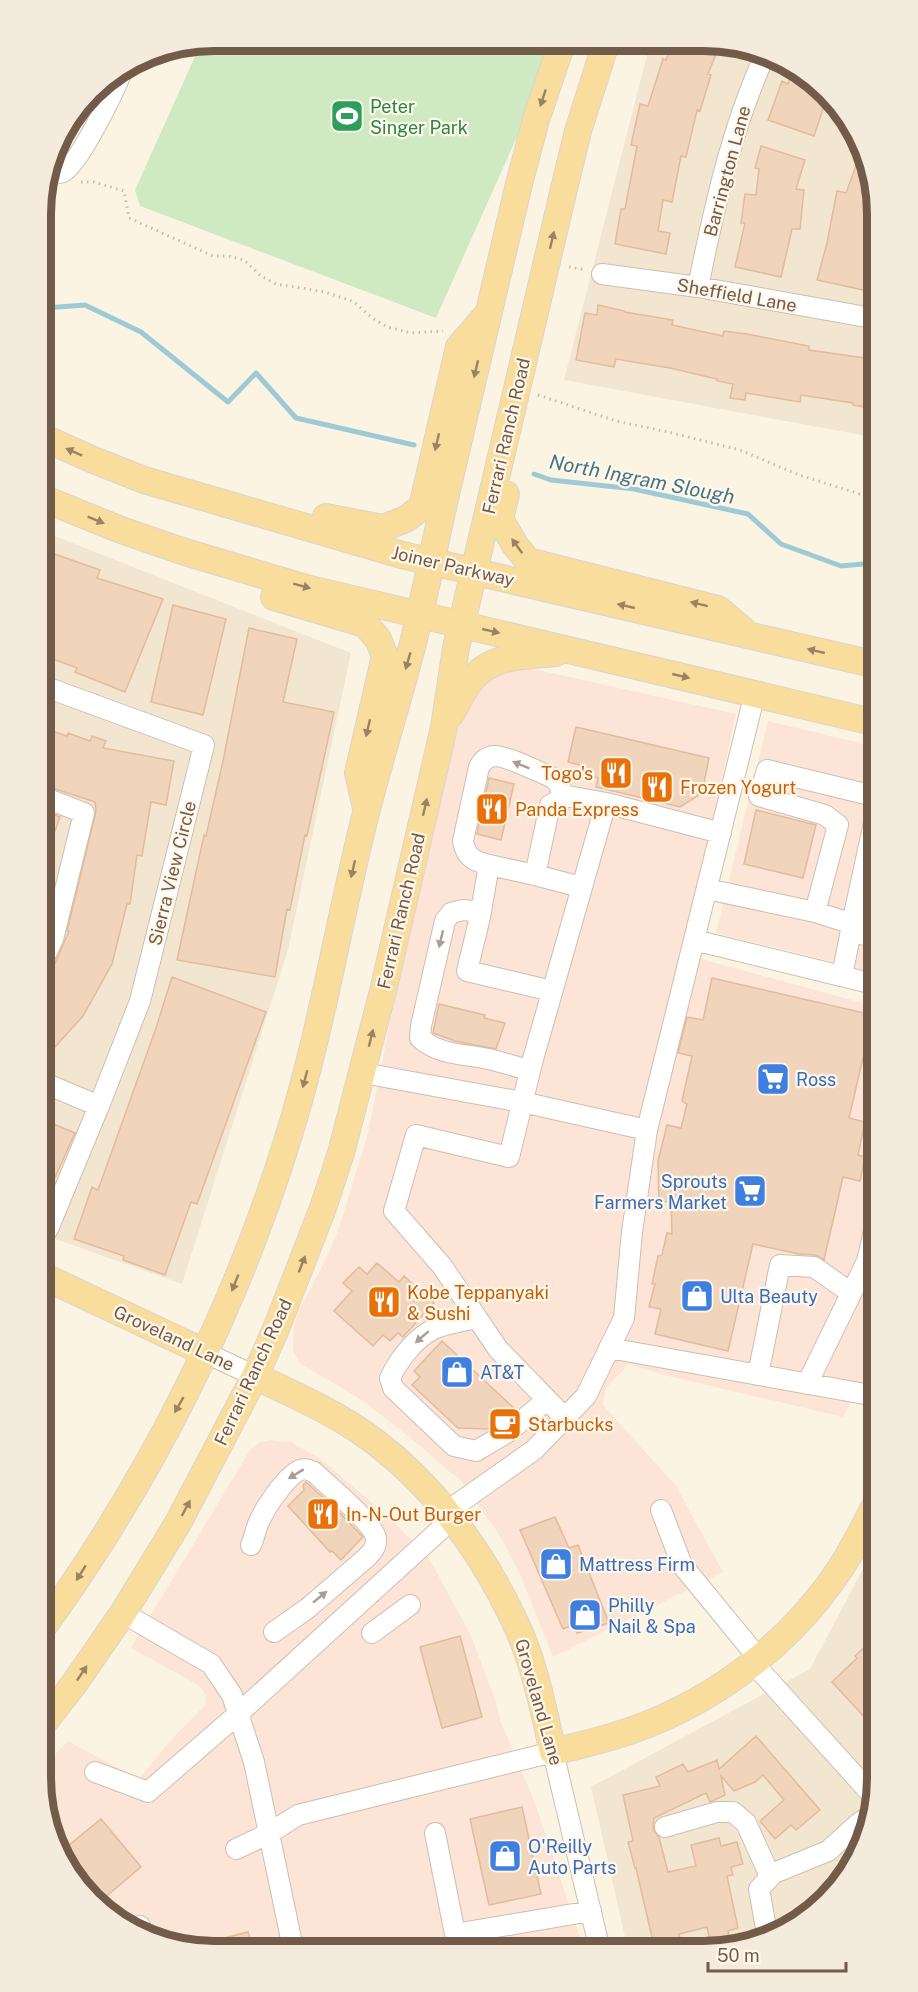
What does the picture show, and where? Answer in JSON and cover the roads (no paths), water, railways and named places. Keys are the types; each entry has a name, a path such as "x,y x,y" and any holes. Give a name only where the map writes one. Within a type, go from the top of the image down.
{"main road":[{"path":"51,1616 75,1583 129,1495 206,1353 252,1242 289,1136 312,1050 366,812 411,651 519,183 536,120 559,51"},
{"name":"Ferrari Ranch Road","path":"51,1714 75,1684 123,1612 178,1523 255,1376 323,1208 363,1074 444,727 456,648 545,267 578,131 603,51"},
{"path":"545,267 552,298 500,519 514,545 528,561 718,609 747,634"},
{"path":"160,484 383,528 406,519 422,507 459,346 488,313"},
{"name":"Joiner Parkway","path":"51,441 160,484 402,555 867,663"},
{"path":"51,502 146,539 296,585 867,721"},
{"path":"146,539 171,566 365,624 378,639 386,656 358,773 366,812"},
{"path":"444,727 472,678 488,665 507,658 574,651"},
{"name":"Groveland Lane","path":"51,1280 206,1353"},
{"name":"Groveland Lane","path":"255,1376 334,1415 365,1435 397,1461 449,1515 476,1553 502,1597 520,1635 540,1698 553,1752"},
{"path":"553,1752 597,1742 658,1720 719,1688 757,1661 813,1605 838,1572 867,1521"}],"street":[{"name":"Barrington Lane","path":"698,287 715,205 750,88 762,62"},
{"path":"57,173 63,172 74,161 111,99 117,84"},
{"name":"Sheffield Lane","path":"602,274 698,287 867,317"},
{"name":"Sierra View Circle","path":"51,689 204,745 140,1001 99,1106"},
{"path":"95,1772 148,1792 238,1714 449,1515 534,1450 586,1396 624,1318 632,1232 647,1130 755,693"},
{"path":"565,798 557,781 551,777 500,757 491,757 482,762 479,767 463,842 471,859 581,887"},
{"path":"814,912 838,825 825,815 759,796 767,770 867,794"},
{"path":"535,875 550,805 568,796 606,803 721,833"},
{"path":"51,800 84,813 51,943"},
{"path":"565,1418 498,1349 441,1266 394,1211 416,1135 509,1156 530,1070 606,803"},
{"path":"489,865 467,971 552,991"},
{"path":"842,976 858,918 867,865"},
{"path":"707,889 814,912 858,918"},
{"path":"481,912 463,910 451,913 445,921 420,1038 428,1046 445,1052 488,1059 530,1070"},
{"path":"694,940 867,982"},
{"path":"363,1074 522,1102 647,1130"},
{"path":"51,1086 99,1106 51,1221"},
{"path":"807,1384 867,1261"},
{"path":"758,1375 780,1265 814,1267 851,1293"},
{"path":"477,1318 430,1330 412,1346 396,1366 390,1378 393,1388 454,1446 476,1451 508,1432 547,1400"},
{"path":"609,1348 867,1394"},
{"name":"Groveland Lane","path":"206,1353 255,1376"},
{"path":"251,1545 260,1519 275,1496 297,1471 306,1469 314,1473 370,1526 376,1538 374,1550 366,1558 308,1608 274,1632"},
{"path":"661,1510 682,1565 757,1661 867,1789"},
{"path":"372,1633 410,1605"},
{"path":"123,1612 211,1664 232,1695 254,1762 291,1941"},
{"path":"236,1850 297,1815 553,1752"},
{"name":"Groveland Lane","path":"553,1752 598,1941"},
{"path":"665,1827 717,1812 733,1812 746,1823 770,1876"},
{"path":"766,1929 759,1889 770,1876 828,1851 860,1822"},
{"path":"435,1833 455,1934 591,1911"}],"waterway":[{"name":"North Ingram Slough","path":"51,308 85,305 141,332 228,402 256,373 296,418 414,445"},
{"name":"North Ingram Slough","path":"534,474 551,480 634,489 748,514 781,544 841,566 867,564"}],"place":[{"name":"Peter Singer Park","path":"347,116"},
{"name":"Togo's","path":"616,773"},
{"name":"Frozen Yogurt","path":"657,787"},
{"name":"Panda Express","path":"492,809"},
{"name":"Ross","path":"773,1079"},
{"name":"Sprouts Farmers Market","path":"750,1191"},
{"name":"Ulta Beauty","path":"697,1296"},
{"name":"Kobe Teppanyaki & Sushi","path":"384,1302"},
{"name":"AT&T","path":"457,1372"},
{"name":"Starbucks","path":"505,1424"},
{"name":"In-N-Out Burger","path":"323,1514"},
{"name":"Mattress Firm","path":"556,1564"},
{"name":"Philly Nail & Spa","path":"585,1615"},
{"name":"O'Reilly Auto Parts","path":"505,1856"}]}
